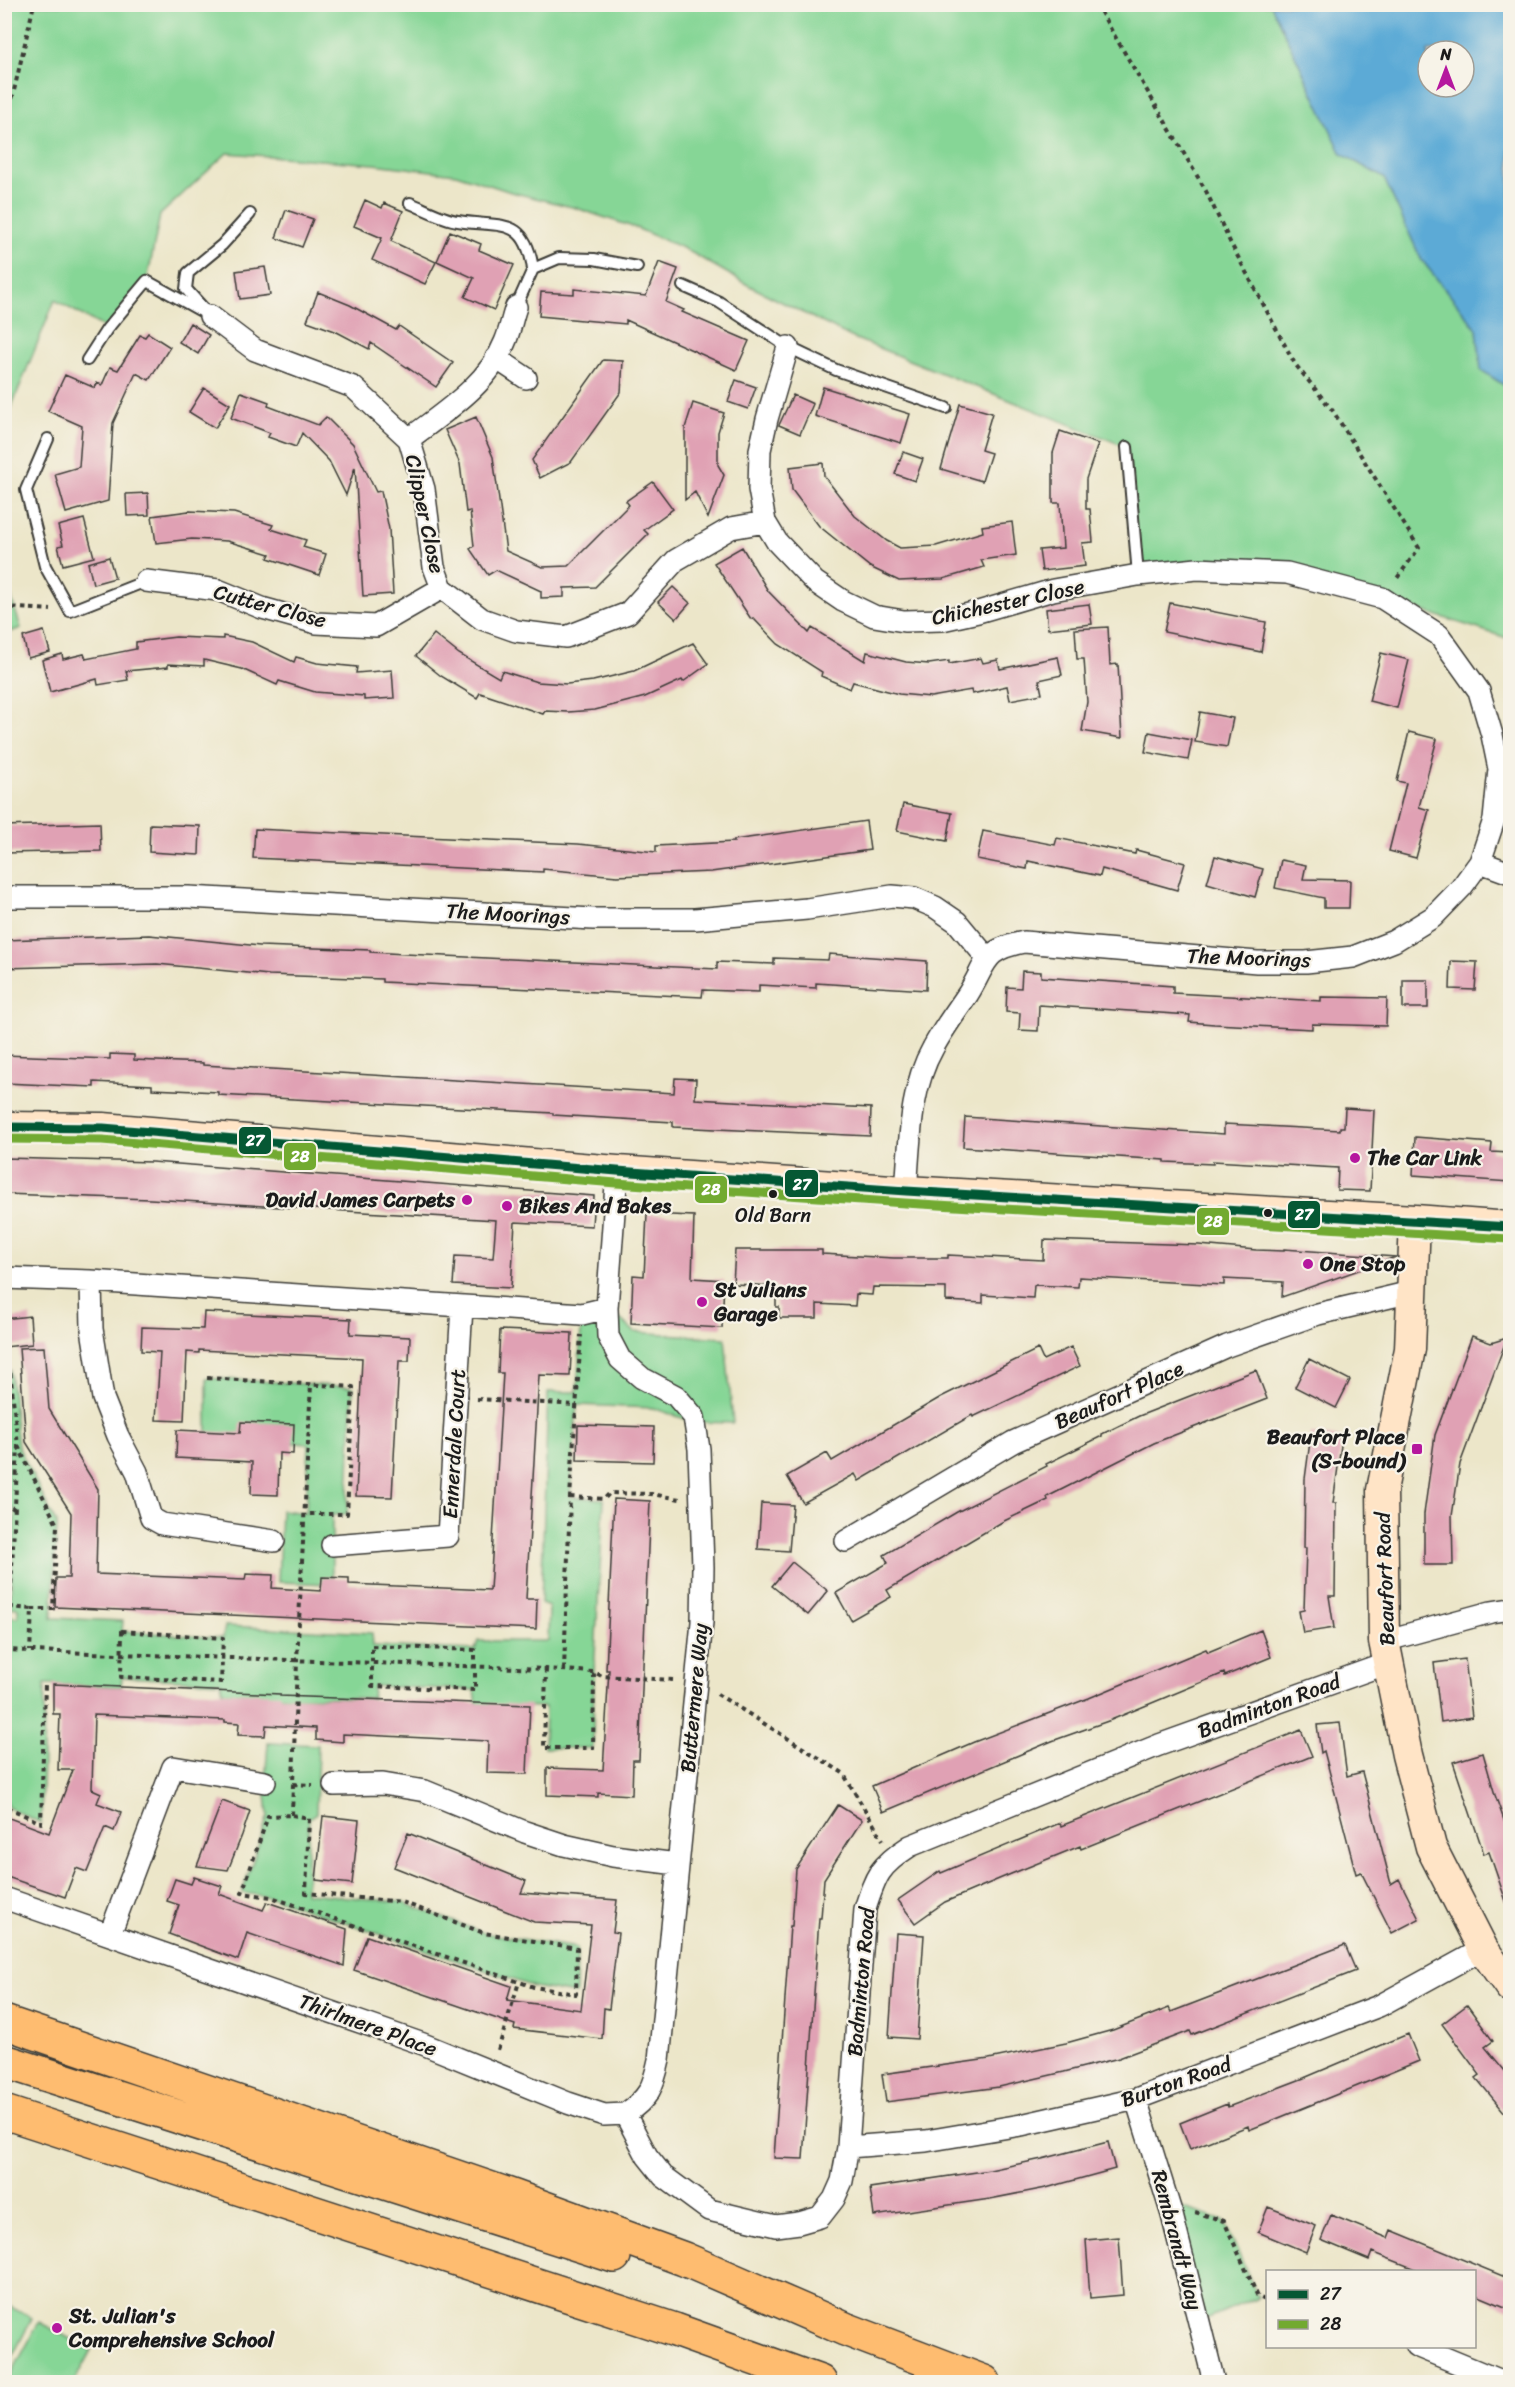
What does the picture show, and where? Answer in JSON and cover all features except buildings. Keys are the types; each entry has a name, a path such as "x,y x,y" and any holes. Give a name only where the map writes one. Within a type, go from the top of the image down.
{"highway":[{"path":"4,2022 589,2224 684,2259 845,2329 984,2382"},
{"path":"4,2061 845,2329"},
{"path":"4,2112 444,2257 675,2330 820,2382"},
{"path":"4,2137 242,2205 444,2257"}],"main road":[{"path":"4,1127 103,1128 617,1171 906,1191 1510,1227"},
{"name":"Beaufort Road","path":"1414,1220 1410,1349 1382,1490 1386,1652 1407,1755 1431,1847 1483,1949 1510,1987"}],"street":[{"name":"Clipper Close","path":"409,439 459,401 489,371 505,343 516,306"},
{"name":"Clipper Close","path":"210,316 255,350 353,387 409,439 424,489 434,567 442,588"},
{"name":"Chichester Close","path":"788,347 760,450 759,489 765,522 777,542 815,582 843,601 874,616 904,621 942,620 1053,590 1138,575 1197,569 1287,573"},
{"path":"496,358 526,378"},
{"path":"442,588 482,619 516,631 566,637 628,613 676,560 731,528 765,522"},
{"name":"The Moorings","path":"4,897 188,897 593,919 695,919 807,909 892,896 914,897 935,907 957,922 987,958 1004,946 1024,942 1257,962 1306,962 1353,957 1395,941 1433,917 1461,888 1480,862 1494,820 1499,769 1479,691 1439,635 1382,598 1287,573"},
{"name":"Cutter Close","path":"146,581 218,590 262,608 316,623 376,626 442,588"},
{"path":"1480,862 1510,873"},
{"path":"906,1191 911,1126 918,1085 932,1049 970,991 987,958"},
{"path":"4,1278 92,1281 582,1314 606,1308 617,1171"},
{"path":"92,1281 92,1329 103,1398 118,1436 137,1472 151,1518 162,1524 274,1541"},
{"name":"Beaufort Place","path":"846,1540 1013,1442 1227,1346 1318,1314 1411,1293"},
{"name":"Ennerdale Court","path":"332,1545 448,1536 462,1307"},
{"name":"Buttermere Way","path":"606,1308 608,1336 620,1359 642,1378 676,1396 694,1417 699,1449 703,1578 698,1682 677,1864 659,2060 653,2087 640,2104 625,2114"},
{"name":"Badminton Road","path":"625,2114 647,2156 663,2176 709,2210 776,2226 820,2217 834,2199 842,2181 848,2147 865,1909 874,1881 886,1861 910,1846 1386,1652 1491,1612 1510,1609"},
{"path":"110,1934 173,1767 266,1782"},
{"path":"334,1785 383,1784 425,1791 525,1832 564,1845 614,1856 677,1864"},
{"name":"Thirlmere Place","path":"4,1898 423,2044 577,2106 604,2115 625,2114"},
{"name":"Burton Road","path":"848,2147 926,2141 1021,2125 1136,2099 1379,2006 1483,1949"},
{"name":"Rembrandt Way","path":"1136,2099 1168,2203 1214,2380"},
{"path":"1421,2348 1503,2382"}],"lane":[{"path":"410,202 455,221 503,226 520,233 530,248 532,268 516,306"},
{"path":"210,316 186,289 188,273 222,245 250,214"},
{"path":"532,268 560,258 594,260 637,267"},
{"path":"87,360 107,329 147,280 210,316"},
{"path":"683,286 718,302 788,347 836,370 945,408"},
{"path":"48,439 26,490 45,566 70,611 146,581"},
{"path":"1127,447 1138,575"}],"path":[{"path":"4,134 34,4"},
{"path":"1096,4 1206,191 1230,242 1295,364 1333,411 1419,548 1382,598"},
{"path":"4,607 70,611"},
{"path":"564,1670 570,1497 582,1314"},
{"path":"4,1371 9,1370 18,1446 10,1606 53,1609 57,1525 18,1446"},
{"path":"207,1378 353,1387 347,1514 306,1514"},
{"path":"292,1815 297,1660 311,1384"},
{"path":"457,1406 469,1399 577,1405"},
{"path":"570,1497 604,1499 610,1493 630,1493 700,1502"},
{"path":"4,1502 15,1510"},
{"path":"274,1541 332,1545"},
{"path":"30,1651 32,1609"},
{"path":"122,1631 223,1638 221,1682 121,1677 122,1654 122,1631"},
{"path":"372,1646 476,1650 475,1690 372,1686 372,1663 372,1646"},
{"path":"4,1650 546,1669 594,1672 602,1676 698,1682 843,1773 894,1856"},
{"path":"546,1669 544,1748 593,1748 594,1672"},
{"path":"4,1798 9,1808 41,1823 45,1684"},
{"path":"266,1782 334,1785"},
{"path":"292,1815 309,1818 306,1893 402,1902 484,1933 577,1948 576,1994 534,1988 519,1982 271,1897 242,1893 268,1816 292,1815"},
{"path":"491,2072 519,1982"},
{"path":"1168,2203 1224,2221 1258,2297 1266,2300"}],"green space":[{"path":"5,5 1271,5 1342,154 1384,178 1421,259 1477,329 1481,370 1510,389 1510,639 1382,598 1287,573 1138,575 1127,447 851,337 748,285 685,249 636,228 576,208 511,192 456,174 374,164 227,153 160,215 147,281 107,329 55,300 11,408 5,434"},
{"path":"4,575 21,628 5,634 4,634"},
{"path":"607,1308 635,1332 725,1338 733,1423 694,1422 653,1408 577,1405 570,1497 604,1499 594,1672 593,1748 544,1748 545,1707 477,1705 475,1690 373,1686 372,1698 296,1697 223,1692 221,1682 122,1677 121,1687 45,1684 41,1823 9,1808 5,1798 4,1616 18,1617 18,1608 10,1607 15,1510 5,1502 5,1371 10,1370 18,1446 57,1525 52,1618 123,1621 122,1631 223,1638 225,1626 372,1633 373,1646 475,1650 478,1641 548,1641 549,1607 541,1604 548,1392 577,1392 582,1314"},
{"path":"207,1378 353,1387 347,1514 332,1515 332,1584 278,1582 281,1510 306,1513 309,1444 207,1437"},
{"path":"268,1743 318,1745 316,1813 309,1818 306,1893 402,1902 484,1933 577,1948 576,1994 534,1987 271,1897 242,1893 268,1816 265,1782"},
{"path":"1168,2203 1224,2221 1258,2297 1199,2322"},
{"path":"5,2304 32,2318 5,2371"},
{"path":"39,2322 91,2350 74,2382 7,2382"}],"water":[{"path":"1271,5 1510,5 1510,389 1481,370 1477,329 1421,259 1384,178 1342,154"}],"transit line":[{"name":"27","path":"4,1127 103,1128 617,1171 906,1191 1510,1227"},
{"name":"28","path":"4,1139 102,1140 616,1183 905,1203 1509,1239"}],"place":[{"name":"The Car Link","path":"1355,1158"},
{"name":"Old Barn","path":"773,1194"},
{"name":"David James Carpets","path":"467,1200"},
{"name":"Bikes And Bakes","path":"507,1206"},
{"name":"One Stop","path":"1308,1264"},
{"name":"St Julians Garage","path":"702,1302"},
{"name":"Beaufort Place (S-bound)","path":"1417,1449"},
{"name":"St. Julian's Comprehensive School","path":"57,2328"}]}
